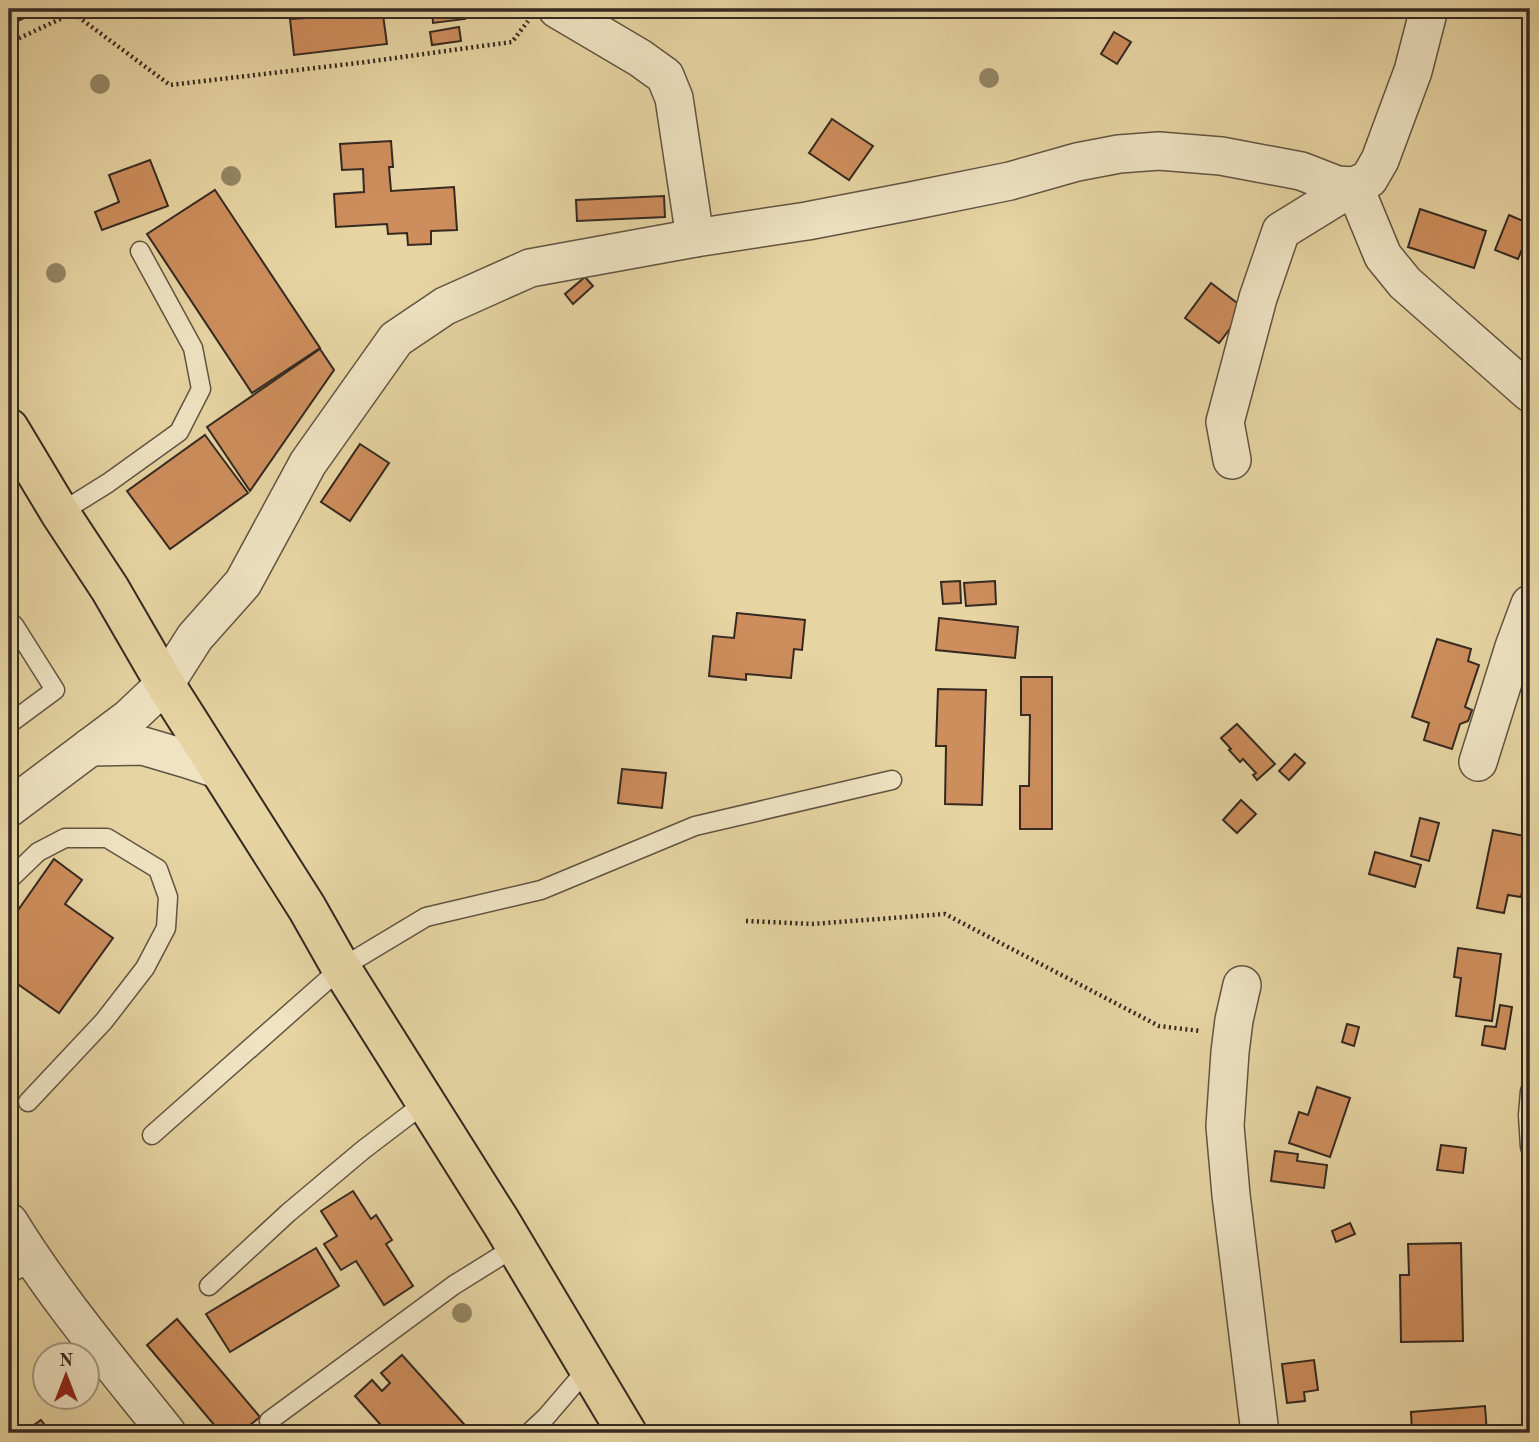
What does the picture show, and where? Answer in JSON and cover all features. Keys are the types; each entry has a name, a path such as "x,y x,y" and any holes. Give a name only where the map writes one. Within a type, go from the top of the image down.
{"main road":[{"path":"9,428 628,1433"}],"street":[{"path":"1231,460 1225,422 1258,298 1281,231 1369,179 1380,160 1413,71 1429,9"},
{"path":"542,14 640,58 665,76 674,98 695,238"},
{"path":"9,808 129,718 165,684 195,637 243,583 308,463 396,339 445,306 530,268 911,201 1010,181 1119,153 1159,151 1221,156 1301,171 1337,185 1354,186"},
{"path":"1354,186 1382,256 1405,283 1530,393"},
{"path":"1478,762 1530,604"},
{"path":"90,747 143,746 220,770"},
{"path":"1242,985 1232,1035 1225,1126 1260,1433"},
{"path":"9,1222 21,1268 167,1433"}],"lane":[{"path":"60,513 178,432 201,389 193,348 140,251"},
{"path":"9,724 55,690 14,625"},
{"path":"152,1135 341,968 426,917 541,890 695,826 892,780"},
{"path":"9,880 38,852 65,838 107,838 158,869 168,897 166,928 145,968 104,1021 28,1102"},
{"path":"1530,1091 1530,1147"},
{"path":"209,1286 298,1205 426,1102"},
{"path":"270,1421 454,1285 515,1247"},
{"path":"529,1433 588,1368"}],"path":[{"path":"9,43 74,13 170,85 512,42 542,14"},
{"path":"746,921 812,924 945,914 1159,1026 1232,1035"}],"building":[{"path":"9,9 44,9 9,25"},
{"path":"305,9 361,9 362,18 383,15 387,44 294,55 290,19 306,18"},
{"path":"432,9 463,9 465,19 433,23"},
{"path":"459,27 461,41 432,45 430,32"},
{"path":"1114,32 1131,42 1117,64 1101,54"},
{"path":"832,119 873,146 849,180 809,153"},
{"path":"391,141 391,191 454,187 457,230 431,231 431,244 408,245 407,233 388,234 387,224 336,227 334,194 364,192 363,169 342,170 340,144"},
{"path":"150,160 168,206 102,230 95,212 119,202 109,175"},
{"path":"215,190 320,348 252,393 147,234"},
{"path":"664,196 665,217 577,221 576,200"},
{"path":"1420,209 1486,231 1474,268 1408,247"},
{"path":"1509,215 1530,224 1518,259 1495,250"},
{"path":"585,277 593,286 573,304 565,294"},
{"path":"1211,283 1245,309 1219,343 1185,318"},
{"path":"320,349 334,370 250,491 207,427"},
{"path":"205,435 248,493 170,549 127,491"},
{"path":"360,444 389,463 350,521 321,502"},
{"path":"960,581 961,603 943,604 941,582"},
{"path":"995,581 996,604 966,606 964,583"},
{"path":"737,613 805,620 802,650 794,649 791,678 746,674 746,680 709,676 713,636 734,638"},
{"path":"939,618 1018,627 1015,658 936,650"},
{"path":"1437,639 1471,649 1468,661 1479,665 1465,707 1472,710 1468,721 1460,724 1452,749 1424,740 1429,723 1412,717"},
{"path":"1021,677 1052,677 1052,829 1020,829 1020,786 1029,786 1030,715 1021,715"},
{"path":"938,689 986,690 982,805 945,804 946,746 936,746"},
{"path":"1237,724 1275,764 1257,780 1253,775 1256,773 1243,759 1240,762 1221,738"},
{"path":"1295,754 1305,763 1289,780 1279,771"},
{"path":"622,769 666,773 662,808 618,803"},
{"path":"1241,800 1256,814 1237,833 1223,820"},
{"path":"1420,818 1439,823 1429,861 1411,856"},
{"path":"1493,830 1530,837 1530,873 1526,873 1521,897 1508,895 1504,913 1477,908"},
{"path":"1375,852 1421,865 1415,887 1369,874"},
{"path":"54,859 82,880 65,904 113,938 59,1013 9,978 9,923"},
{"path":"1458,948 1501,954 1492,1021 1456,1016 1461,978 1454,977"},
{"path":"1500,1005 1512,1007 1505,1049 1482,1045 1485,1026 1496,1027"},
{"path":"1347,1024 1359,1027 1354,1046 1342,1042"},
{"path":"1317,1087 1350,1098 1330,1157 1289,1143 1299,1112 1308,1115"},
{"path":"1441,1145 1466,1148 1463,1173 1437,1170"},
{"path":"1275,1151 1298,1154 1297,1161 1327,1165 1324,1188 1271,1181"},
{"path":"353,1191 371,1219 376,1215 392,1240 386,1244 413,1286 384,1305 356,1261 341,1270 324,1244 337,1236 321,1211"},
{"path":"1350,1223 1355,1234 1336,1242 1332,1231"},
{"path":"1461,1243 1463,1341 1401,1342 1400,1275 1409,1275 1408,1244"},
{"path":"316,1248 339,1286 230,1352 206,1314"},
{"path":"177,1319 260,1417 240,1433 221,1433 147,1345"},
{"path":"402,1355 472,1433 388,1433 355,1396 372,1380 382,1391 390,1383 381,1373"},
{"path":"1314,1360 1318,1390 1304,1392 1305,1401 1287,1403 1282,1364"},
{"path":"1485,1406 1487,1433 1412,1433 1411,1412"},
{"path":"41,1420 51,1433 23,1433"}]}
